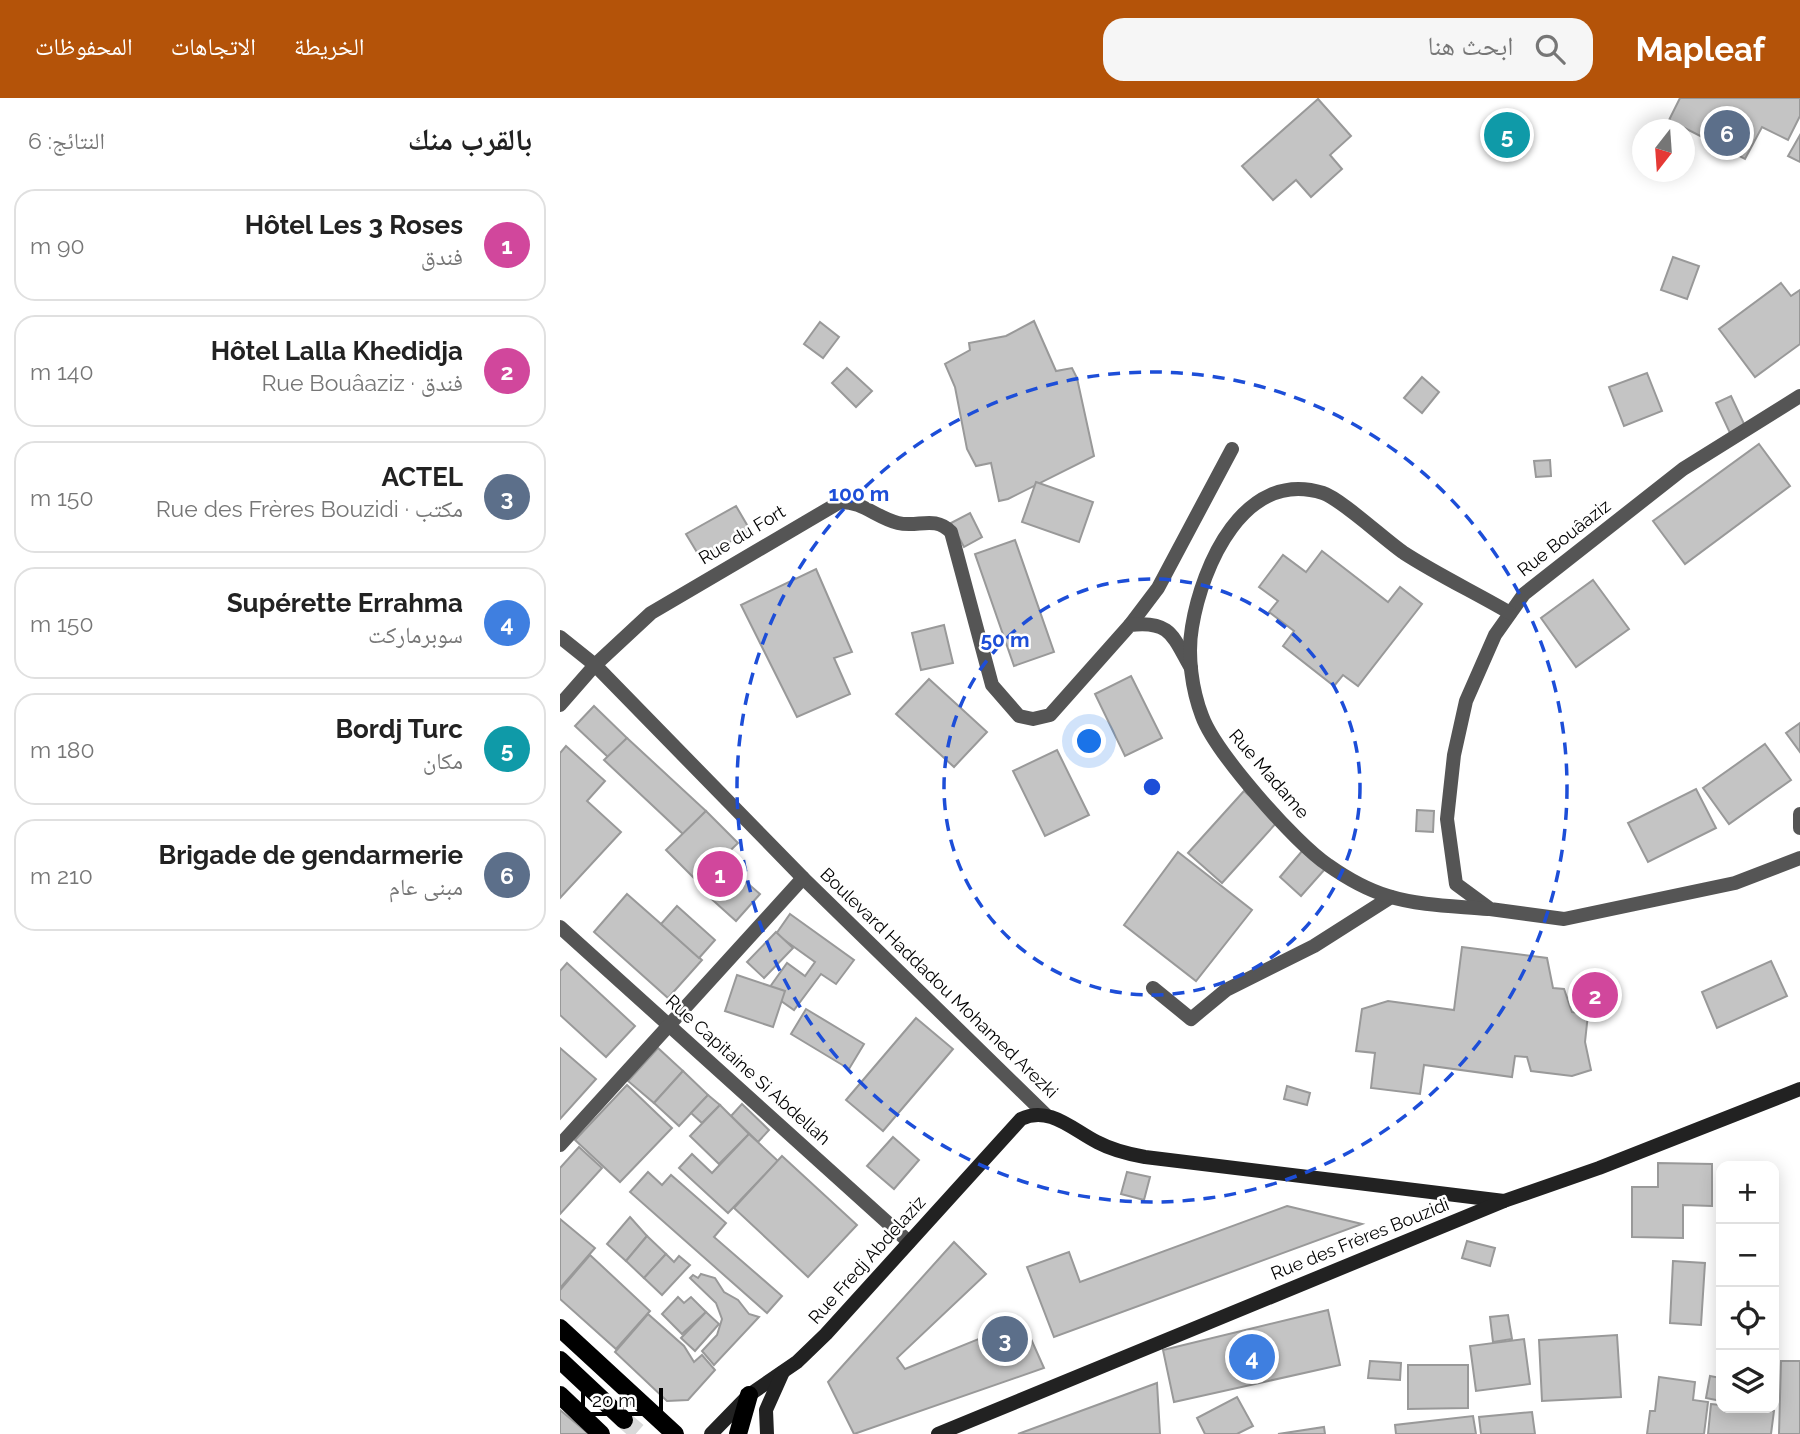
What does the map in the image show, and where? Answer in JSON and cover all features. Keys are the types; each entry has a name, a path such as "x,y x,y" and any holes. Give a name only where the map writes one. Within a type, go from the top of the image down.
{"main road":[{"name":"Rue des Frères Bouzidi","path":"938,1434 1504,1201 1599,1168 1800,1089"},
{"name":"Rue Fredj Abdelaziz","path":"711,1434 749,1395 783,1371 826,1334 1021,1119 1037,1113 1046,1115"},
{"name":"Boulevard Haddadou Mohamed Arezki","path":"1046,1115 1112,1149 1145,1157 1504,1201"},
{"path":"560,1328 675,1434"},
{"path":"560,1360 624,1420"},
{"path":"767,1434 766,1410 783,1371"},
{"path":"560,1395 601,1434"},
{"path":"738,1434 749,1395"}],"street":[{"name":"Rue Bouâaziz","path":"1800,396 1683,469 1524,594 1495,635 1466,701 1454,755 1447,819 1456,884 1490,909 1564,919 1735,883 1800,858"},
{"path":"1130,625 1158,588 1232,449"},
{"name":"Rue Madame","path":"1490,909 1391,897 1370,890 1326,864 1267,807 1212,739 1201,715 1191,668 1191,629 1214,556 1241,516 1283,491 1324,494 1406,554 1510,613"},
{"name":"Rue du Fort","path":"594,666 651,613 840,502 853,502 900,524 932,522 943,525 951,533 992,685 1019,716 1033,719 1050,715 1130,625"},
{"path":"1130,625 1156,623 1164,627 1191,668"},
{"name":"Boulevard Haddadou Mohamed Arezki","path":"560,636 594,666 803,878 1046,1115"},
{"path":"560,705 594,666"},
{"path":"1800,814 1800,828"},
{"path":"560,1146 803,878"},
{"path":"1153,988 1191,1019 1226,990 1314,946 1391,897"},
{"name":"Rue Capitaine Si Abdellah","path":"560,927 909,1242"}],"building":[{"path":"1680,98 1800,98 1800,116 1788,140 1762,127 1745,159 1695,133 1695,119 1670,119"},
{"path":"1318,99 1351,136 1330,155 1342,169 1311,197 1296,180 1273,200 1242,166"},
{"path":"1800,135 1800,162 1788,156"},
{"path":"1673,257 1699,266 1687,299 1661,290"},
{"path":"1781,283 1791,296 1800,290 1800,344 1755,377 1719,329"},
{"path":"1034,321 1056,371 1072,368 1077,378 1094,456 999,501 991,463 976,466 967,449 955,387 945,364 970,350 969,343 1006,336"},
{"path":"820,322 839,337 823,358 804,344"},
{"path":"847,368 872,391 856,407 832,383"},
{"path":"1647,373 1662,411 1624,426 1609,387"},
{"path":"1422,377 1439,392 1422,413 1404,398"},
{"path":"1731,396 1745,426 1730,433 1716,403"},
{"path":"1759,444 1790,486 1685,564 1653,521"},
{"path":"1550,460 1551,476 1536,477 1534,461"},
{"path":"1036,482 1093,502 1079,542 1022,522"},
{"path":"736,506 750,530 701,559 686,534"},
{"path":"970,513 982,537 964,547 951,523"},
{"path":"1015,540 1054,652 1014,666 975,554"},
{"path":"1322,551 1388,602 1400,587 1422,604 1358,686 1343,675 1334,686 1283,646 1294,631 1269,612 1278,601 1259,587 1283,555 1306,572"},
{"path":"816,569 852,652 834,658 850,694 797,717 741,605"},
{"path":"1593,580 1629,629 1576,667 1541,618"},
{"path":"944,625 953,663 921,670 912,633"},
{"path":"1131,676 1162,738 1125,756 1095,694"},
{"path":"929,679 987,732 954,767 896,714"},
{"path":"594,706 627,738 608,757 575,726"},
{"path":"1800,723 1800,752 1786,733"},
{"path":"627,738 706,811 684,835 604,760"},
{"path":"1765,744 1791,780 1729,824 1703,788"},
{"path":"566,746 605,781 587,801 621,832 560,898 560,753"},
{"path":"1057,750 1089,815 1045,836 1013,771"},
{"path":"1696,789 1716,828 1648,862 1628,823"},
{"path":"1244,791 1278,821 1222,883 1188,853"},
{"path":"1417,810 1434,811 1433,832 1416,831"},
{"path":"706,811 738,843 698,882 666,850"},
{"path":"1303,850 1325,869 1301,896 1280,877"},
{"path":"1178,852 1252,910 1196,981 1124,925"},
{"path":"730,868 760,894 736,921 707,895"},
{"path":"627,894 702,960 668,998 594,932"},
{"path":"677,906 715,940 699,958 661,924"},
{"path":"790,914 854,960 836,984 821,974 794,1010 767,991 787,963 805,976 815,962 776,934"},
{"path":"776,932 793,948 764,978 747,962"},
{"path":"1462,947 1547,958 1553,988 1564,989 1572,1012 1588,1014 1585,1042 1591,1070 1572,1076 1531,1071 1527,1057 1515,1056 1512,1077 1424,1065 1420,1094 1371,1088 1375,1053 1356,1051 1362,1009 1388,1001 1454,1010"},
{"path":"1771,961 1787,996 1717,1028 1702,992"},
{"path":"567,963 635,1026 606,1057 560,1015 560,971"},
{"path":"737,975 785,991 773,1027 725,1011"},
{"path":"806,1009 864,1044 849,1069 791,1034"},
{"path":"916,1018 953,1049 883,1131 846,1100"},
{"path":"560,1048 596,1079 560,1119"},
{"path":"658,1048 683,1071 654,1103 628,1081"},
{"path":"683,1071 708,1095 679,1126 654,1103"},
{"path":"627,1085 672,1128 620,1182 575,1140"},
{"path":"1287,1086 1310,1093 1307,1105 1284,1099"},
{"path":"708,1095 720,1105 702,1123 691,1113"},
{"path":"742,1104 769,1130 758,1142 731,1116"},
{"path":"720,1105 749,1134 719,1164 690,1136"},
{"path":"749,1134 778,1161 728,1213 679,1168 692,1154 712,1173"},
{"path":"893,1137 919,1160 894,1189 867,1166"},
{"path":"579,1147 602,1168 560,1214 560,1168"},
{"path":"782,1156 857,1225 808,1277 734,1208"},
{"path":"1658,1163 1712,1164 1712,1206 1683,1205 1683,1238 1632,1237 1632,1187 1658,1187"},
{"path":"648,1172 662,1185 671,1175 726,1223 714,1237 782,1296 767,1313 630,1192"},
{"path":"1127,1172 1150,1177 1144,1200 1121,1194"},
{"path":"1287,1206 1362,1224 1054,1337 1027,1267 1069,1252 1080,1282"},
{"path":"630,1217 647,1236 626,1261 607,1244"},
{"path":"560,1219 595,1248 560,1288"},
{"path":"647,1236 666,1254 644,1278 626,1261"},
{"path":"1467,1241 1495,1248 1490,1266 1462,1258"},
{"path":"954,1242 986,1274 897,1358 905,1369 1023,1321 1044,1368 854,1434 828,1382"},
{"path":"666,1254 674,1262 679,1256 690,1265 662,1295 644,1278"},
{"path":"590,1255 650,1311 616,1349 560,1299 560,1290"},
{"path":"1673,1261 1705,1263 1701,1325 1670,1323"},
{"path":"701,1274 715,1278 724,1292 738,1300 749,1314 759,1317 714,1365 702,1351 717,1335 722,1319 716,1303 690,1278 693,1275 698,1278"},
{"path":"678,1297 684,1303 691,1297 706,1312 682,1334 662,1314"},
{"path":"1328,1310 1340,1365 1174,1402 1163,1350"},
{"path":"706,1312 719,1324 695,1351 681,1338"},
{"path":"648,1314 684,1346 694,1362 702,1355 715,1370 688,1400 667,1401 615,1352"},
{"path":"1508,1315 1512,1339 1493,1342 1490,1317"},
{"path":"1617,1335 1621,1397 1542,1401 1539,1340"},
{"path":"1524,1339 1530,1384 1476,1391 1470,1346"},
{"path":"1370,1361 1401,1363 1400,1380 1368,1378"},
{"path":"1781,1361 1800,1361 1800,1434 1779,1434"},
{"path":"1408,1365 1468,1365 1468,1408 1408,1409"},
{"path":"1710,1376 1716,1377 1716,1400 1706,1398"},
{"path":"1659,1377 1695,1382 1693,1400 1708,1402 1704,1434 1647,1434 1650,1411 1655,1411"},
{"path":"1157,1383 1160,1434 1018,1434"},
{"path":"1237,1397 1253,1426 1237,1434 1205,1434 1197,1418"},
{"path":"1711,1404 1716,1405 1716,1413 1774,1413 1771,1434 1708,1434"},
{"path":"560,1410 589,1434 560,1434"},
{"path":"1532,1412 1535,1434 1481,1434 1479,1417"},
{"path":"1473,1416 1476,1434 1396,1434 1395,1425"},
{"path":"1324,1427 1325,1434 1278,1434"}],"tunnel":[{"path":"624,1420 640,1434"}],"place":[{"name":"Brigade de gendarmerie","path":"1727,133"},
{"name":"Bordj Turc","path":"1507,135"},
{"name":"Hôtel Les 3 Roses","path":"720,874"},
{"name":"Hôtel Lalla Khedidja","path":"1595,995"},
{"name":"ACTEL","path":"1005,1339"},
{"name":"Supérette Errahma","path":"1252,1357"}]}
